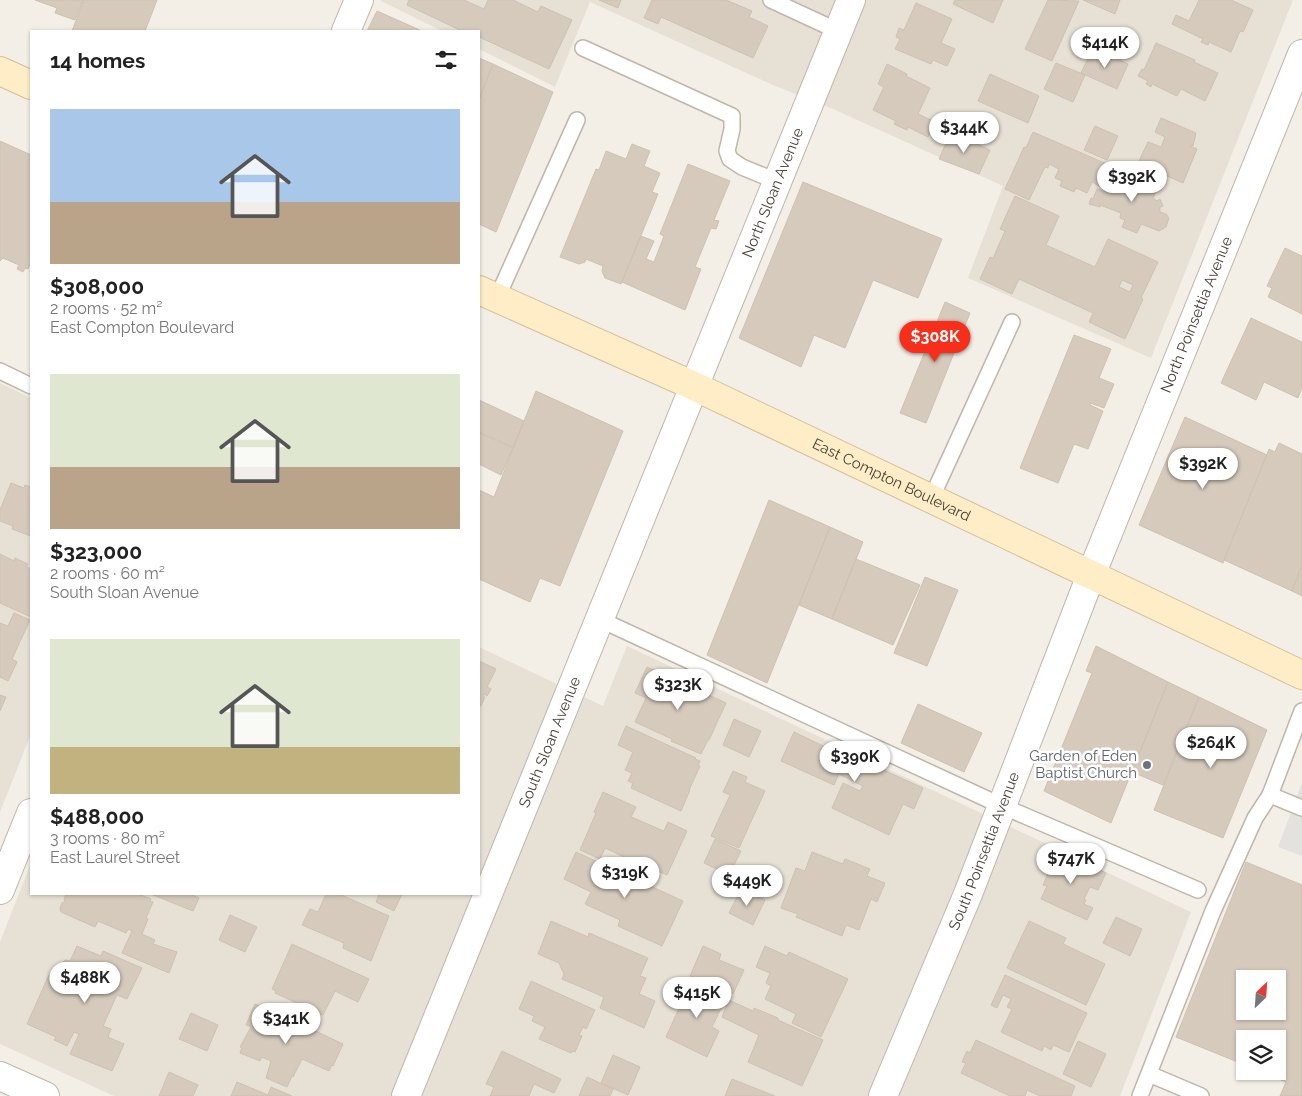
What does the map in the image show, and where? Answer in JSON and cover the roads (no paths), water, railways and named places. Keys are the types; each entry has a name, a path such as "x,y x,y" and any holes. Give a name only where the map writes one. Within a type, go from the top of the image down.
{"main road":[{"path":"0,70 30,85"},
{"name":"East Compton Boulevard","path":"488,294 694,386 1302,675"}],"street":[{"path":"346,30 359,0"},
{"name":"North Sloan Avenue","path":"694,386 851,0"},
{"name":"North Poinsettia Avenue","path":"1091,575 1302,54"},
{"name":"South Sloan Avenue","path":"406,1096 694,386"},
{"name":"South Poinsettia Avenue","path":"883,1096 968,894 1091,575"},
{"path":"0,890 30,815"},
{"path":"0,1076 44,1096"}],"lane":[{"path":"771,0 838,31"},
{"path":"583,48 732,116 732,130 727,151 730,159 742,167 776,181"},
{"path":"488,294 577,120"},
{"path":"931,499 1012,322"},
{"path":"0,371 30,386"},
{"path":"599,619 1002,806 1198,890"},
{"path":"1140,1096 1213,911 1255,818 1270,795 1302,711"},
{"path":"1270,795 1302,808"},
{"path":"1149,1074 1201,1096"}],"place":[{"name":"Garden of Eden Baptist Church","path":"1147,765"}]}
